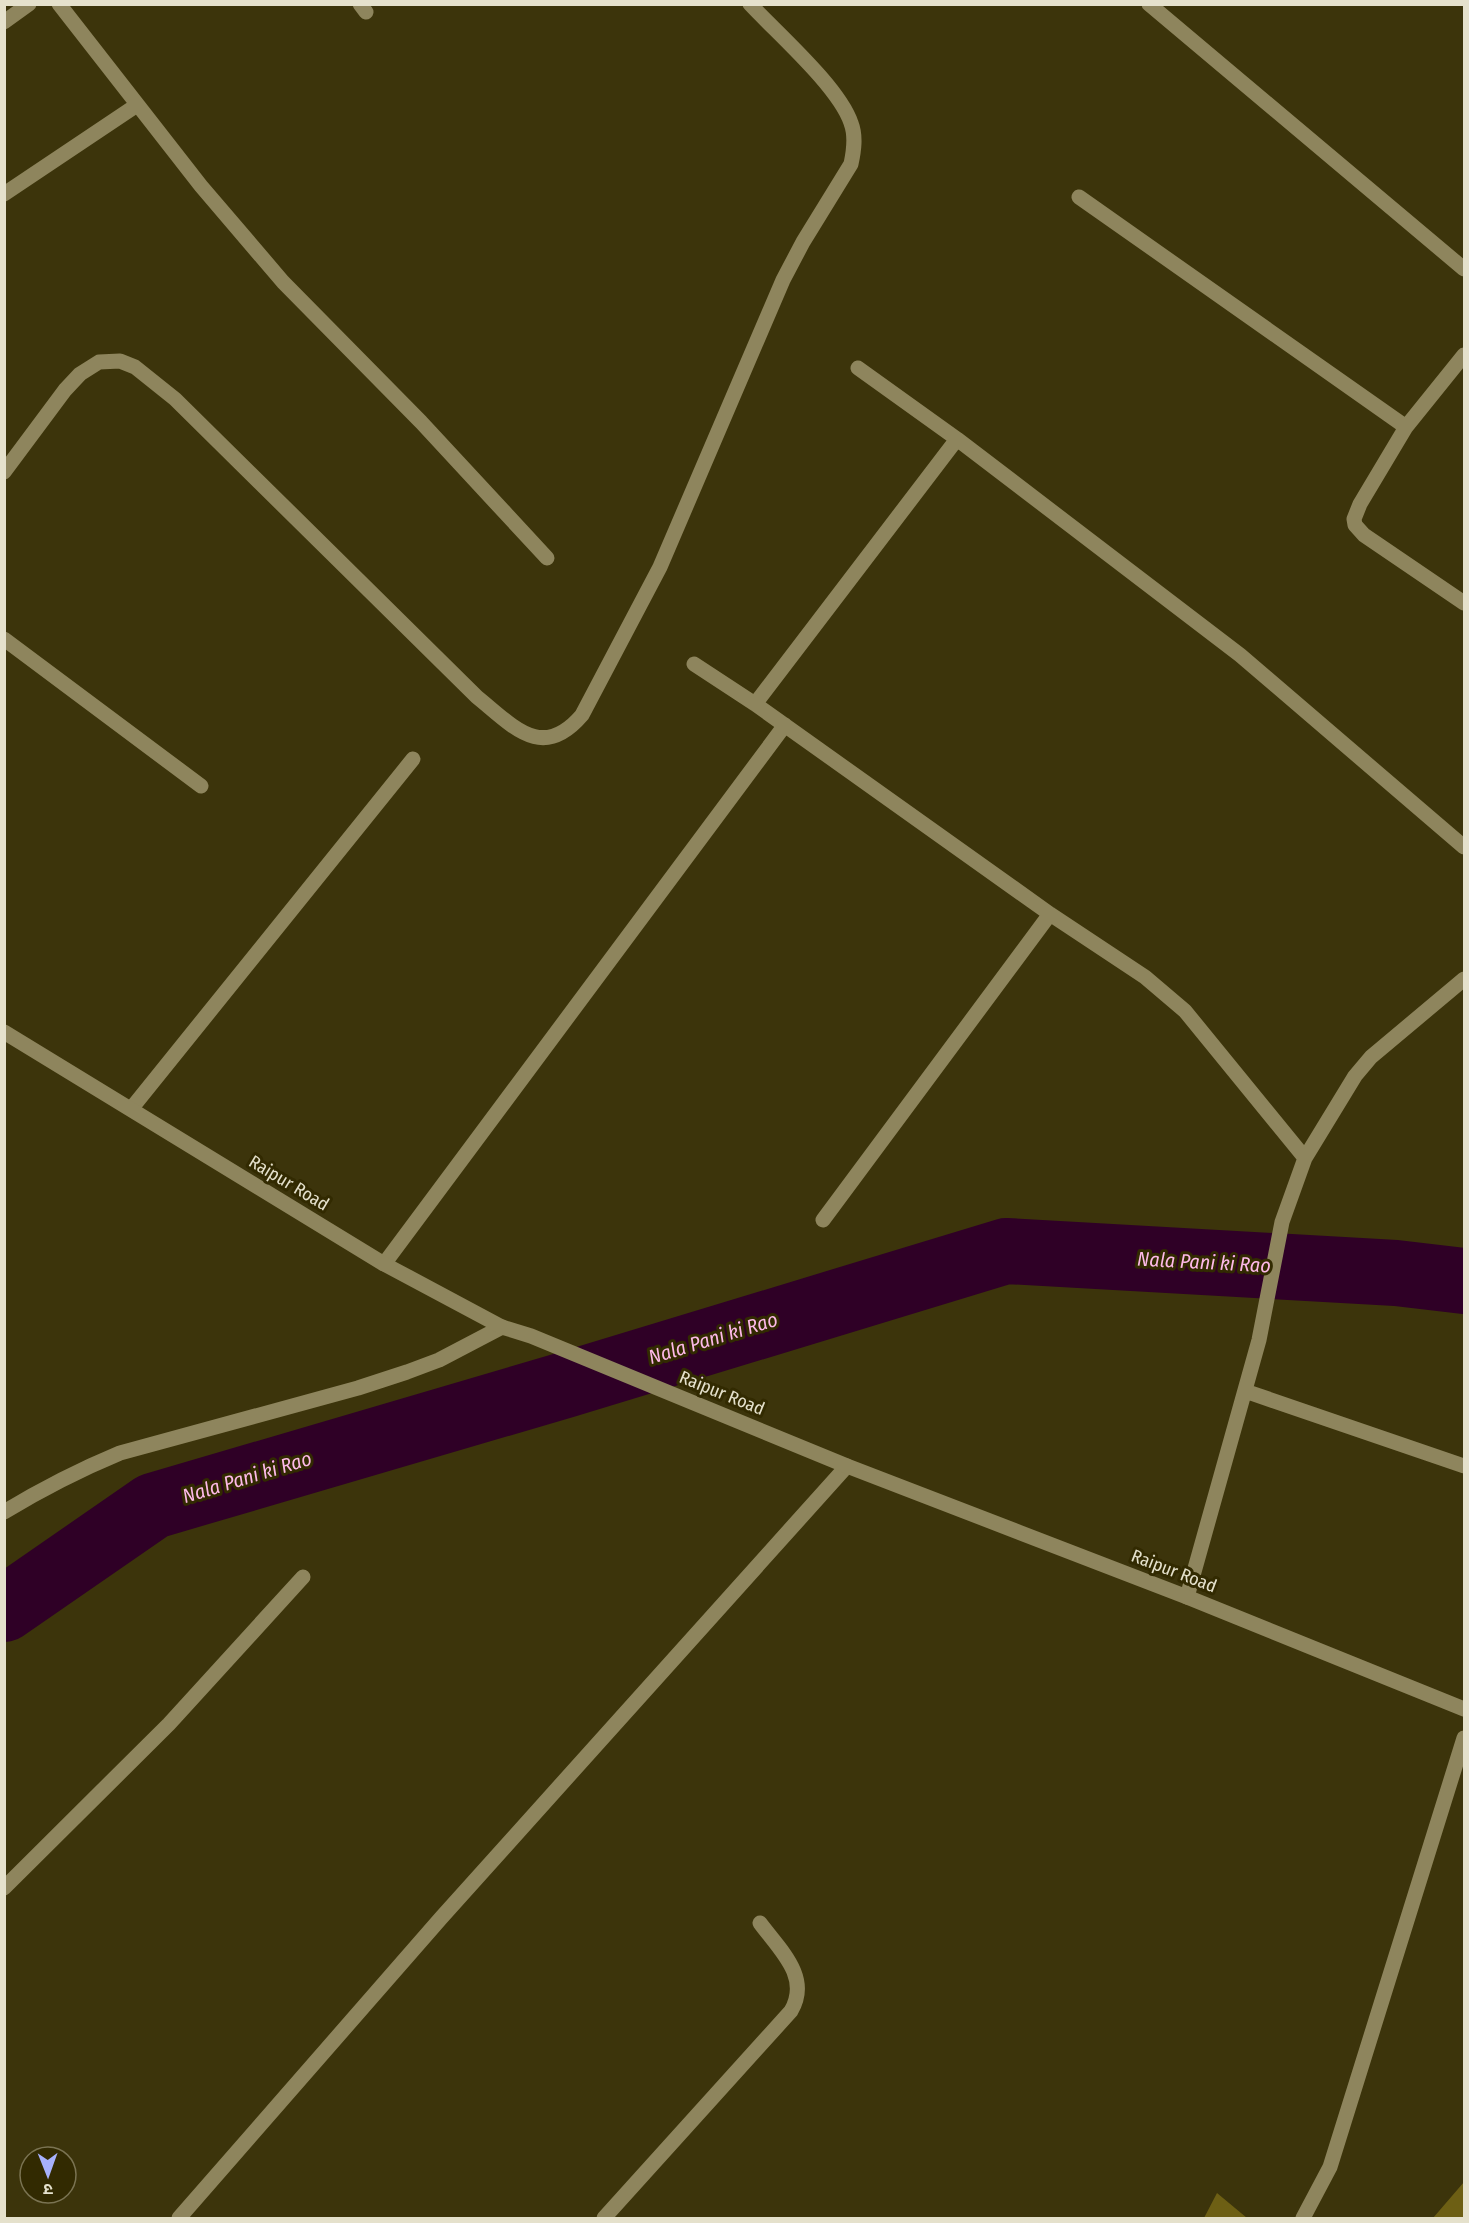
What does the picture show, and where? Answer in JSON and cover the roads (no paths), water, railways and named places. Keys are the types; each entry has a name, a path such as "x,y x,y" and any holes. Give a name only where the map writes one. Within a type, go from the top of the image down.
{"street":[{"path":"4,22 29,4"},
{"path":"59,4 201,186 283,282 421,422 547,558"},
{"path":"4,472 65,390 80,374 99,362 120,361 135,367 175,399 477,697 527,736 540,739 555,737 570,729 582,715 660,567 783,280 802,242 851,164 854,153 853,129 839,100 750,4"},
{"path":"1149,4 1464,269"},
{"path":"4,194 136,105"},
{"path":"1079,197 1406,427"},
{"path":"1464,355 1458,376 1406,427 1360,504 1354,519 1355,525 1364,536 1464,603"},
{"path":"858,368 957,439 1240,655 1464,847"},
{"path":"755,704 957,439"},
{"path":"4,639 201,786"},
{"path":"694,663 1050,914 1145,978 1185,1011 1305,1158"},
{"path":"384,1264 785,725"},
{"path":"131,1109 414,759"},
{"path":"823,1220 1050,914"},
{"path":"1187,1597 1259,1340 1282,1222 1305,1158 1355,1076 1371,1057 1464,979"},
{"name":"Raipur Road","path":"4,1032 384,1264 502,1327 531,1336 846,1466 1187,1597 1464,1709"},
{"path":"4,1512 82,1468 120,1453 358,1388 407,1372 439,1360 502,1327"},
{"path":"1245,1391 1464,1466"},
{"path":"179,2218 441,1918 846,1466"},
{"path":"4,1888 169,1724 303,1576"},
{"path":"1303,2218 1330,2167 1464,1738"},
{"path":"604,2218 791,2011 795,2003 798,1983 795,1972 760,1923"}],"waterway":[{"name":"Nala Pani ki Rao","path":"4,1609 153,1506 565,1385 1006,1251 1396,1273 1464,1281"}]}
